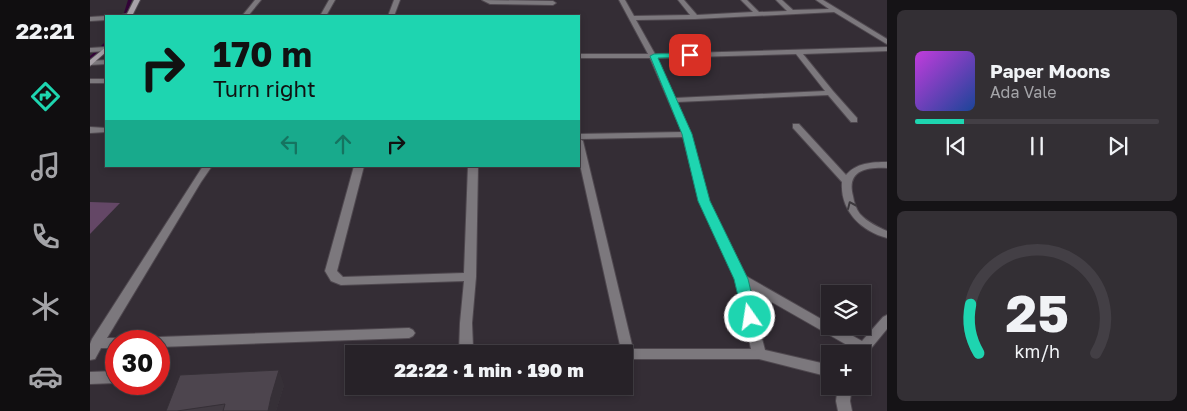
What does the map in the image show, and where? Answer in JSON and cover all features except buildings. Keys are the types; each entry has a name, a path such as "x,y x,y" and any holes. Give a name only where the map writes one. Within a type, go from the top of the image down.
{"main road":[{"path":"130,15 137,0"},
{"path":"91,64 105,50"}],"street":[{"path":"246,15 258,0"},
{"path":"324,15 332,0"},
{"path":"391,15 397,0"},
{"path":"485,0 490,2 553,3"},
{"path":"622,0 654,56 687,134 704,201 741,279 759,354"},
{"path":"681,0 695,17"},
{"path":"744,0 758,14"},
{"path":"779,0 793,13"},
{"path":"819,0 887,42"},
{"path":"632,18 834,10"},
{"path":"90,19 105,18"},
{"path":"90,50 105,49"},
{"path":"580,56 799,53 887,49"},
{"path":"799,53 854,120"},
{"path":"91,64 105,62"},
{"path":"90,81 105,81"},
{"path":"672,100 830,93"},
{"path":"796,126 846,181"},
{"path":"90,130 105,130"},
{"path":"580,136 687,134"},
{"path":"580,146 624,345"},
{"path":"887,165 865,167 852,172 846,181 846,192 857,216 887,235"},
{"path":"90,355 207,167"},
{"path":"359,167 330,272 334,278 341,281 470,277"},
{"path":"466,345 473,167"},
{"path":"741,279 852,345"},
{"path":"864,345 887,320"},
{"path":"170,342 410,333"},
{"path":"97,343 105,343"},
{"path":"633,354 759,354 821,369"},
{"path":"90,378 105,377"},
{"path":"844,395 845,411"}],"shaded area":[{"path":"90,202 120,203 90,234"}],"waterway":[{"path":"124,15 130,0"},
{"path":"90,58 98,51"}],"route":[{"path":"690,55 654,56 687,134 704,201 741,279 750,317"}]}
